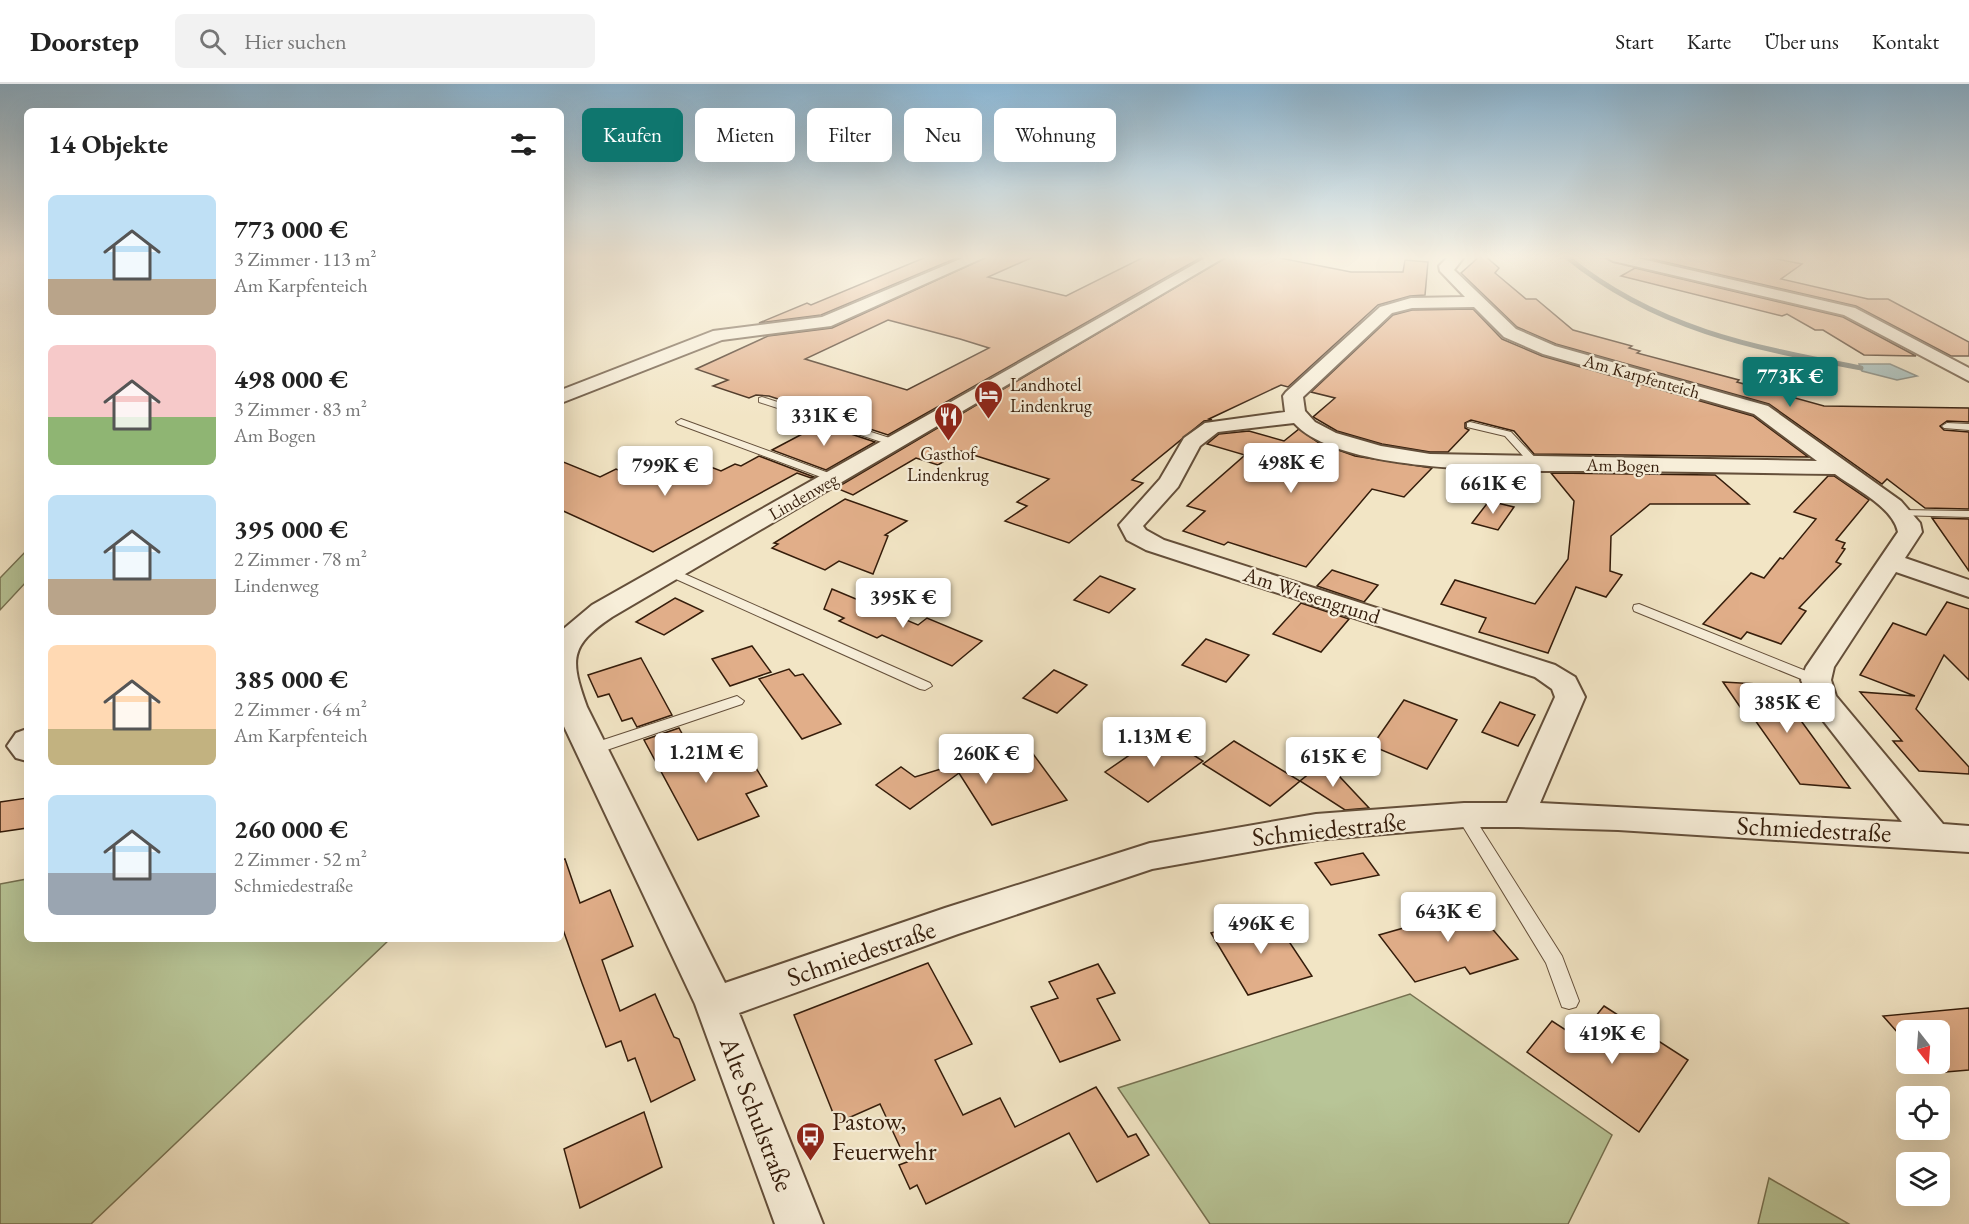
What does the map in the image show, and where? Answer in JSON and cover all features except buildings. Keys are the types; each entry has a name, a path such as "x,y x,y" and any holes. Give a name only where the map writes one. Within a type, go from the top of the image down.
{"street":[{"path":"564,396 719,334 825,322 853,310"},
{"name":"Lindenweg","path":"564,649 566,641 579,627 602,611 1126,310"},
{"path":"1296,417 1291,405 1293,396 1386,310"},
{"name":"Am Karpfenteich","path":"1486,310 1510,333 1534,345 1761,410 1900,513"},
{"path":"1846,310 1969,375"},
{"name":"Am Bogen","path":"1296,417 1310,428 1334,438 1401,457 1447,462 1842,468"},
{"name":"Am Wiesengrund","path":"1296,417 1212,427 1191,442 1170,482 1131,525 1136,535 1155,545 1545,670 1565,684 1570,697 1518,814"},
{"path":"1900,513 1908,523 1910,532 1820,667 1816,680 1822,698 1934,837"},
{"path":"1891,562 1969,589"},
{"name":"Lindenweg","path":"564,694 715,1004"},
{"name":"Schmiedestraße","path":"715,1004 945,923 1150,856 1316,827 1464,815 1518,814 1630,818 1969,839"},
{"name":"Alte Schulstraße","path":"715,1004 799,1224"}],"lane":[{"path":"762,400 895,443"},
{"path":"681,422 833,478"},
{"path":"1470,425 1508,434 1536,464"},
{"path":"1947,426 1969,427"},
{"path":"1900,513 1969,514"},
{"path":"671,572 926,687"},
{"path":"1639,609 1816,680"},
{"path":"590,750 737,701"},
{"path":"1464,815 1555,961 1569,1001"}],"green space":[{"path":"24,553 24,584 0,610 0,578"},
{"path":"24,880 24,942 387,942 91,1224 0,1224 0,884"},
{"path":"1410,994 1612,1135 1568,1224 1210,1224 1118,1088"},
{"path":"1769,1178 1849,1224 1758,1224"}],"water":[{"path":"1859,364 1890,364 1917,376 1897,380 1862,371"}],"waterway":[{"path":"1653,310 1706,332 1743,343 1861,368"}],"place":[{"name":"Landhotel Lindenkrug","path":"989,420"},
{"name":"Gasthof Lindenkrug","path":"948,442"},
{"name":"Pastow, Feuerwehr","path":"811,1162"}]}
